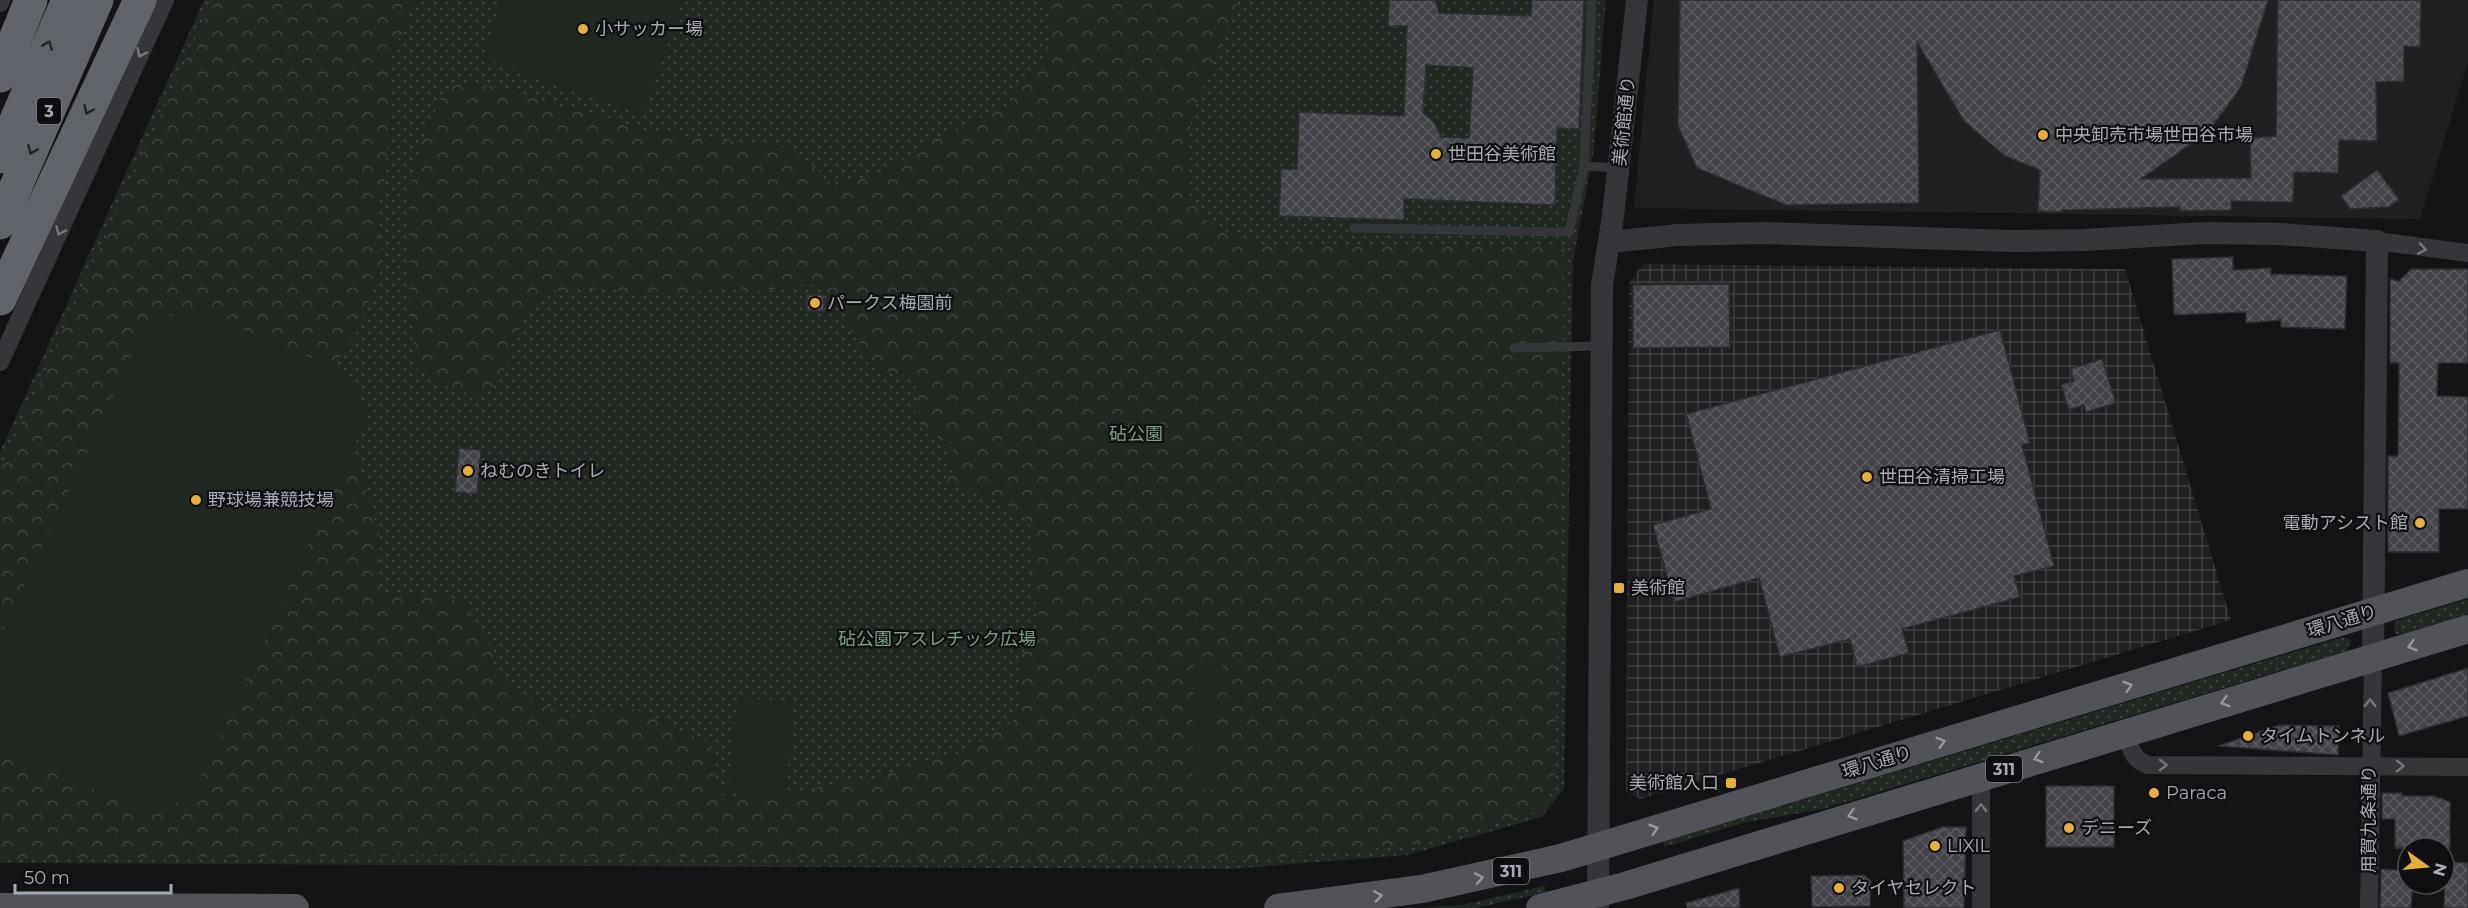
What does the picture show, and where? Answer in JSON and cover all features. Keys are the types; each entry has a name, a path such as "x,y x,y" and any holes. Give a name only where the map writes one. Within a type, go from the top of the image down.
{"highway":[{"path":"0,76 31,0"},
{"name":"3","path":"0,157 68,0"},
{"name":"3","path":"0,223 97,0"},
{"path":"0,299 140,0"}],"main road":[{"name":"環八通り","path":"1278,908 1422,889 1498,874 1598,846 2468,583"},
{"name":"311","path":"1540,908 1598,901 1981,776 2468,629"},
{"path":"0,908 295,908"}],"street":[{"path":"0,362 165,0"},
{"name":"美術館通り","path":"1598,901 1602,285 1610,242 1637,0"},
{"path":"1610,242 1678,235 1761,232 2012,241 2205,233 2268,234 2377,241 2468,254"},
{"path":"2373,658 2377,241"},
{"name":"用賀九条通り","path":"2369,908 2373,658"},
{"path":"2126,732 2133,754 2139,762 2148,765 2468,767"},
{"path":"1981,776 1981,908"}],"lane":[{"path":"1354,228 1569,232 1584,166 1592,0"},
{"path":"1584,166 1619,168"},
{"path":"1514,348 1601,346"}],"shaded area":[{"name":"中央卸売市場世田谷市場","path":"1654,0 2468,0 2468,62 2420,219 1634,208"},
{"path":"1643,264 2125,269 2231,620 1640,799 1626,791 1629,283"}],"green space":[{"name":"砧公園","path":"204,0 1606,0 1594,148 1573,262 1564,789 1542,817 1407,855 1230,869 0,863 0,452"},
{"name":"砧公園","path":"213,0 413,0 407,23 391,55 386,172 377,210 383,266 356,333 338,359 325,427 357,457 380,537 379,595 438,592 468,606 478,632 491,647 496,672 508,687 569,718 622,707 637,710 678,727 680,732 704,740 714,749 716,755 714,772 721,794 730,798 758,791 772,790 785,794 846,782 873,783 884,774 970,750 1005,723 1013,721 1022,709 1020,658 1036,628 1039,615 1028,573 1034,553 1028,519 1016,514 1014,509 966,489 945,484 952,472 948,466 953,449 930,431 922,429 913,405 919,396 912,378 874,367 864,360 859,340 853,336 845,313 824,291 812,284 751,292 735,286 704,288 694,294 649,291 639,296 609,288 554,291 526,317 508,346 513,352 502,373 494,385 485,391 476,394 455,390 416,369 410,299 409,189 422,141 441,98 457,82 496,87 594,113 643,130 663,131 705,140 723,138 749,145 785,147 819,170 818,180 853,181 881,172 944,134 1011,105 1021,82 1041,67 1046,46 1051,37 1052,18 1036,0 1238,0 1194,110 1186,145 1186,188 1207,221 1240,239 1270,247 1309,244 1564,248 1555,786 1540,811 1407,846 1234,861 432,855 0,859 0,470"},
{"name":"小サッカー場","path":"503,0 682,0 642,115 483,59"},
{"name":"野球場兼競技場","path":"192,309 348,373 369,414 193,794 154,815 0,751 0,636 148,323"},
{"path":"2468,599 2468,614 2396,634 2395,622 2401,619"},
{"path":"2343,637 2352,640 2346,651 1823,809 1742,823 1665,847 1663,842"},
{"path":"1223,659 1222,675 1213,676 1213,790 1193,790 1194,660"},
{"path":"738,698 794,701 786,793 727,790"},
{"path":"1544,886 1547,892 1476,908 1419,908 1462,905"}],"building":[{"path":"1389,0 1435,0 1439,13 1531,16 1532,0 1584,0 1579,129 1557,128 1555,205 1404,199 1404,220 1279,216 1281,169 1297,169 1299,112 1404,116 1407,26 1388,26","holes":["1426,65 1473,68 1469,138 1441,137 1434,122 1423,113"]},
{"name":"中央卸売市場世田谷市場","path":"1680,0 2268,0 2241,87 2209,131 2141,179 2251,178 2250,138 2276,136 2278,0 2421,0 2420,47 2404,46 2404,81 2376,82 2377,141 2339,140 2338,173 2294,172 2293,202 2231,201 2231,210 2180,211 2180,207 2063,210 2063,212 2038,211 2040,170 2005,156 1964,121 1917,42 1919,203 1786,205 1697,168 1678,126"},
{"path":"2377,170 2399,199 2389,207 2350,209 2341,196"},
{"path":"2233,257 2233,270 2271,268 2271,274 2347,276 2345,329 2281,327 2281,320 2246,323 2246,312 2174,315 2172,259"},
{"path":"2411,269 2468,269 2468,363 2438,363 2437,396 2468,397 2468,509 2439,509 2439,552 2388,552 2388,456 2398,456 2399,363 2390,363 2390,279 2399,281"},
{"path":"1729,284 1730,347 1633,348 1633,285"},
{"name":"パークス梅園前","path":"807,295 824,295 824,311 807,311"},
{"name":"世田谷清掃工場","path":"2000,330 2030,443 2022,445 2054,566 2014,576 2020,597 1902,629 1909,653 1857,667 1850,639 1780,657 1759,578 1674,602 1653,525 1711,509 1686,414"},
{"path":"2102,359 2116,403 2086,412 2084,405 2069,410 2061,385 2074,381 2070,369"},
{"name":"ねむのきトイレ","path":"459,448 481,450 477,494 455,492"},
{"path":"2468,668 2468,716 2399,736 2388,693"},
{"path":"2279,725 2339,726 2338,755 2218,746"},
{"path":"2046,786 2114,786 2114,847 2046,847"},
{"path":"2382,793 2402,793 2402,796 2434,796 2450,802 2450,836 2396,836 2395,848 2395,819 2382,819"},
{"path":"1942,827 1966,827 1964,908 1904,908 1903,841"},
{"path":"2456,862 2468,863 2468,908 2444,908 2444,896 2456,896"},
{"path":"2381,869 2396,870 2396,896 2412,896 2411,908 2380,908"},
{"path":"1864,875 1871,881 1870,906 1812,907 1811,876"},
{"path":"1739,888 1740,908 1687,908 1686,903"}],"place":[{"name":"小サッカー場","path":"583,29"},
{"name":"中央卸売市場世田谷市場","path":"2043,135"},
{"name":"世田谷美術館","path":"1436,154"},
{"name":"パークス梅園前","path":"815,303"},
{"name":"ねむのきトイレ","path":"468,471"},
{"name":"世田谷清掃工場","path":"1867,477"},
{"name":"野球場兼競技場","path":"196,500"},
{"name":"電動アシスト館","path":"2420,523"},
{"name":"美術館","path":"1619,588"},
{"name":"タイムトンネル","path":"2248,736"},
{"name":"美術館入口","path":"1731,783"},
{"name":"Paraca","path":"2154,793"},
{"name":"デニーズ","path":"2069,828"},
{"name":"LIXIL","path":"1935,846"},
{"name":"タイヤセレクト","path":"1839,888"}],"park label":[{"name":"砧公園アスレチック広場","path":"937,639"}]}
